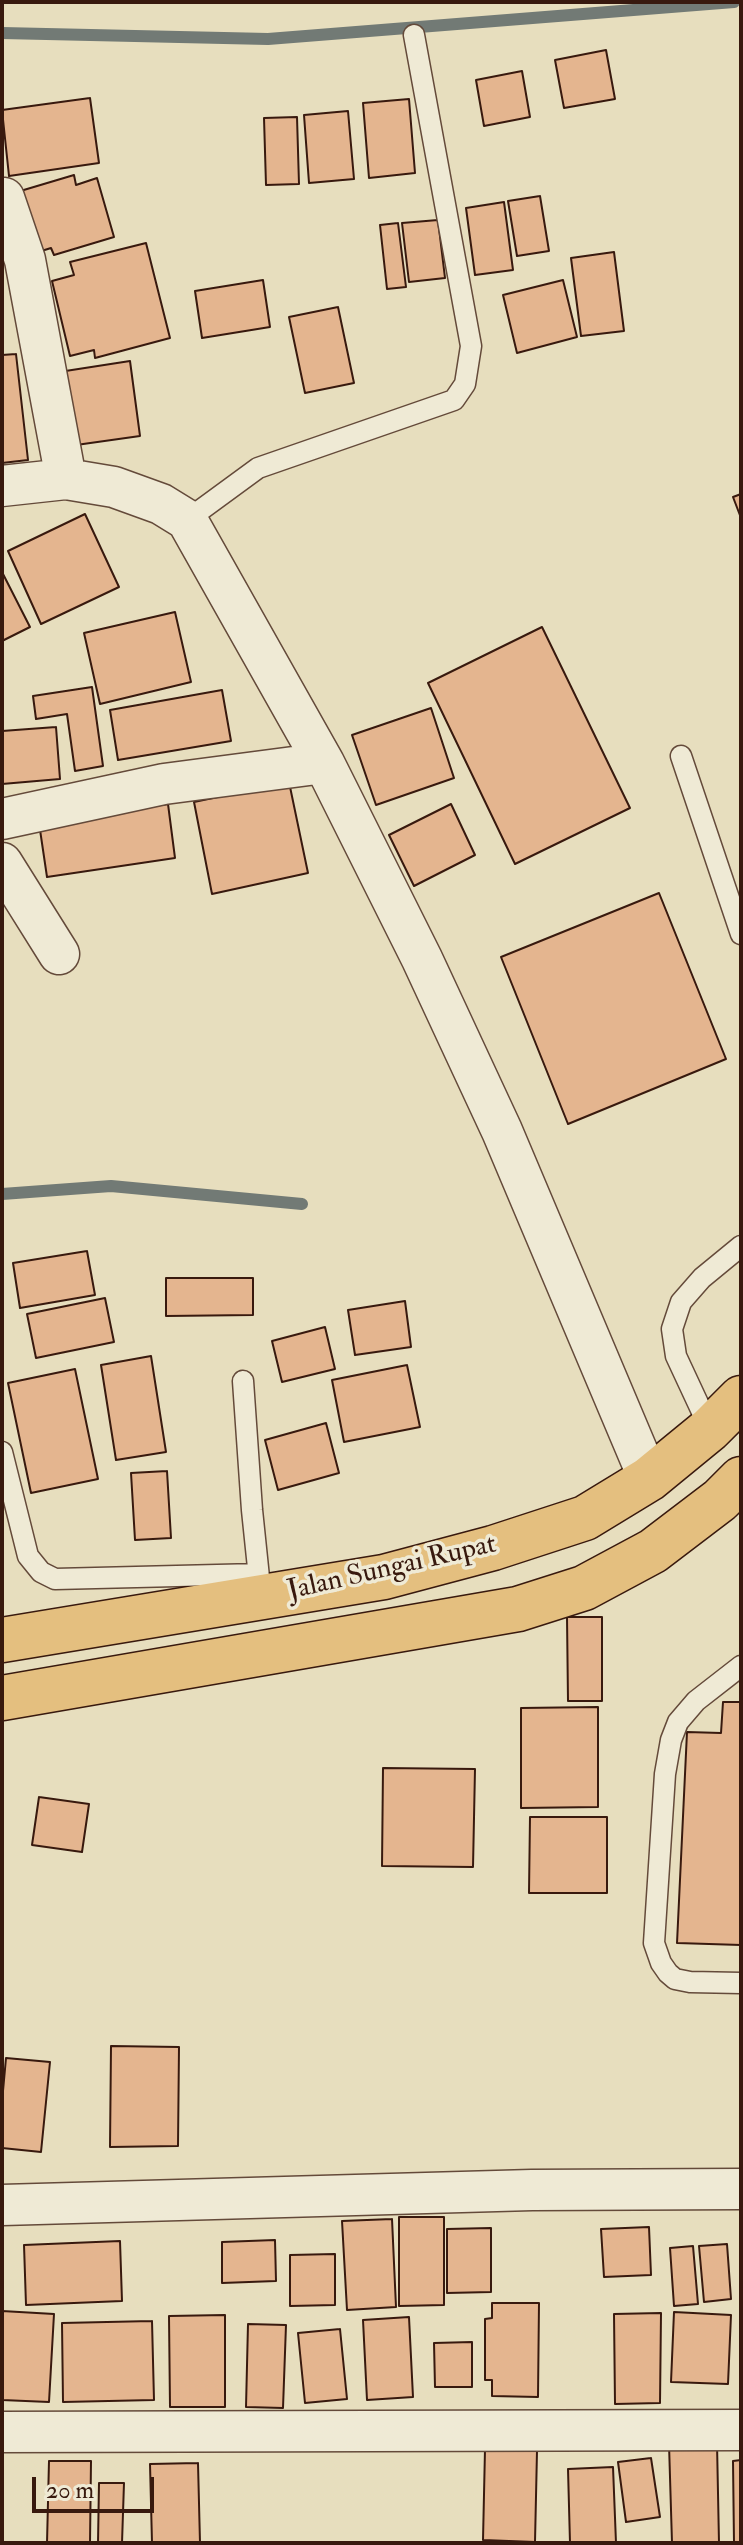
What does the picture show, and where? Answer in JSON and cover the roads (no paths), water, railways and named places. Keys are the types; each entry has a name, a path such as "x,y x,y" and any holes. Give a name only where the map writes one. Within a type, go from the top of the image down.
{"main road":[{"name":"Jalan Sungai Rupat","path":"2,1640 260,1586 384,1577 493,1548 585,1518 649,1479 710,1429 741,1398"},
{"name":"Jalan Sungai Rupat","path":"2,1698 518,1609 584,1588 653,1551 720,1500 741,1479"}],"street":[{"path":"4,198 25,260 66,479"},
{"path":"2,486 66,479 114,487 161,504 187,520 324,763 422,959 502,1131 649,1479"},
{"path":"2,819 164,784 324,763"},
{"path":"2,863 59,954"},
{"path":"2,2205 532,2190 741,2189"},
{"path":"2,2432 741,2430"}],"lane":[{"path":"187,520 258,468 454,400 465,384 471,346 414,35"},
{"path":"681,756 741,934"},
{"path":"710,1429 676,1356 672,1329 681,1302 702,1278 741,1246"},
{"path":"2,1452 28,1556 34,1566 55,1579 260,1586 243,1381"},
{"path":"741,1666 696,1701 678,1722 671,1740 665,1774 654,1943 661,1963 675,1979 741,1983"}],"waterway":[{"path":"2,33 268,39 734,2"},
{"path":"2,1194 111,1186 302,1204"}]}
